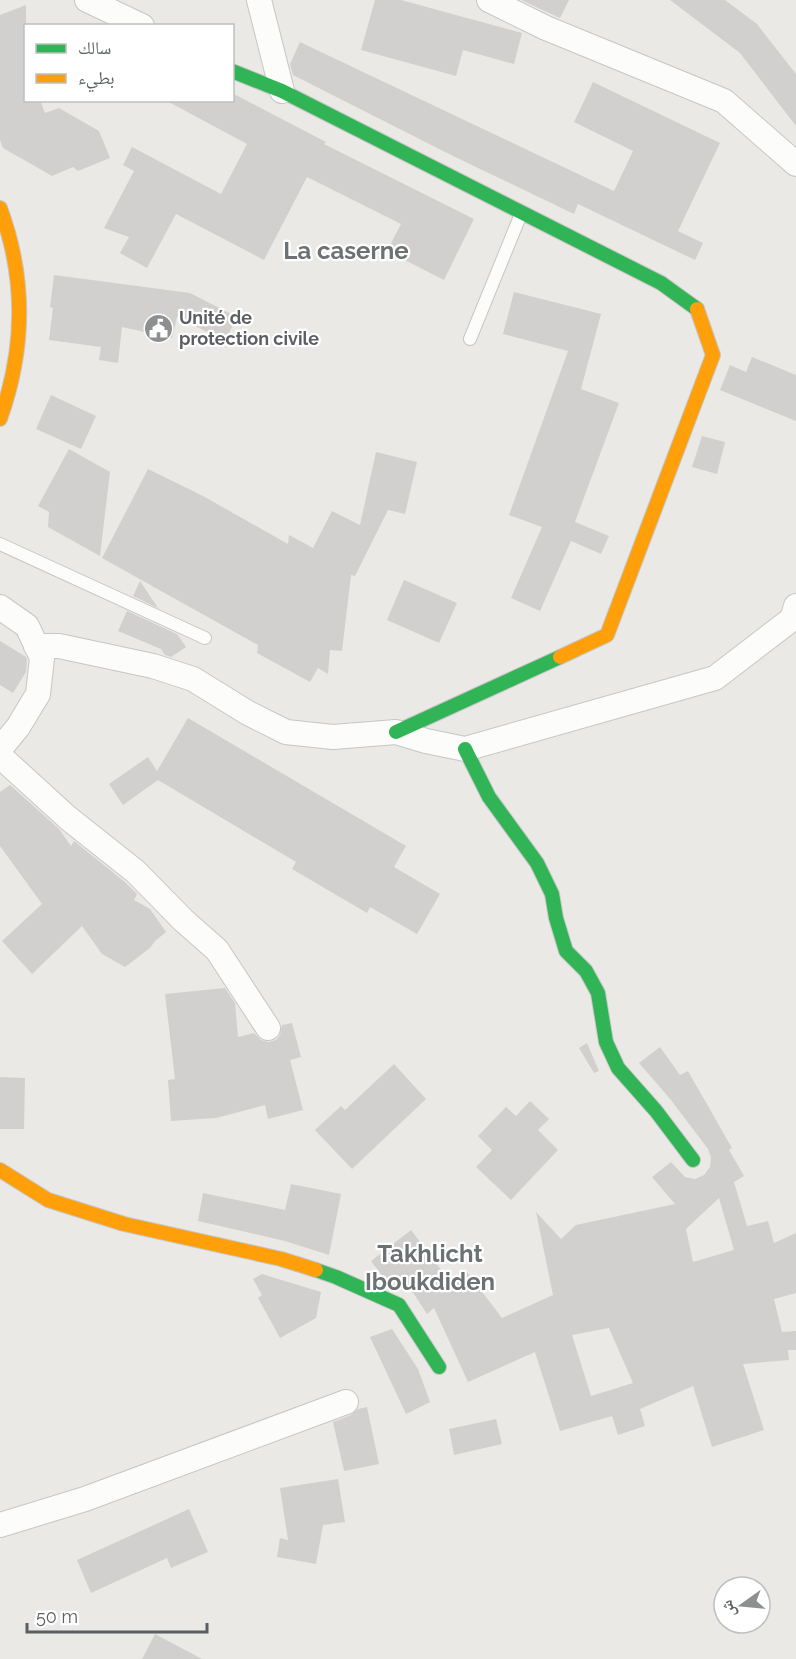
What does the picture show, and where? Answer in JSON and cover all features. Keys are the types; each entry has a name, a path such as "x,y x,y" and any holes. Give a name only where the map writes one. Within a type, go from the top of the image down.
{"street":[{"path":"87,0 138,24"},
{"path":"259,0 282,91"},
{"path":"489,0 546,28 724,100 796,164"},
{"path":"234,72 282,91 521,214 662,283 698,310 713,355 607,635 396,732"},
{"path":"0,208 19,275 19,334 10,394 0,419"},
{"path":"36,646 59,646 153,666 193,680 248,713 286,732 333,736 396,732 426,741 465,748 715,678 792,620 796,606"},
{"path":"0,607 27,626 42,658 38,694 18,727 0,749"},
{"path":"465,748 489,797 537,862 552,894 555,918 566,951 586,971 598,993 606,1042 618,1068 656,1111 693,1160"},
{"path":"0,756 68,818 136,872 217,951 268,1028"},
{"path":"0,1170 48,1200 124,1224 281,1259 336,1277 399,1305 439,1367"},
{"path":"0,1525 96,1495 346,1402"}],"lane":[{"path":"470,339 521,214"},
{"path":"0,544 205,638"}],"building":[{"path":"375,0 401,0 522,33 514,64 463,50 456,76 361,50"},
{"path":"521,0 569,0 560,18"},
{"path":"670,0 725,0 757,24 796,74 796,126 740,53"},
{"path":"26,5 24,102 41,102 45,113 59,108 99,131 110,158 78,171 73,167 52,176 3,148 0,140 0,15"},
{"path":"300,42 614,191 633,151 574,122 593,82 720,143 678,231 703,243 695,260 578,204 574,214 293,75 290,64"},
{"path":"234,94 326,142 324,144 474,219 444,280 387,251 401,224 307,177 264,260 176,214 147,268 120,253 129,237 104,228 134,171 123,165 132,147 221,194 247,144 169,102 234,102"},
{"path":"54,275 190,293 237,317 225,341 177,317 172,338 122,327 118,363 99,360 101,347 49,340"},
{"path":"514,292 601,314 581,389 619,403 575,522 609,536 601,554 571,541 540,611 511,598 542,527 509,515 568,351 503,334"},
{"path":"752,357 796,375 796,421 720,390 730,365 746,372"},
{"path":"51,395 96,416 81,449 36,429"},
{"path":"702,436 725,442 717,474 692,467"},
{"path":"69,449 110,472 100,556 48,527 49,512 38,506"},
{"path":"376,452 417,462 405,514 388,510 355,576 351,575 342,651 330,650 328,674 318,668 310,682 257,653 258,645 102,558 148,469 203,496 288,544 289,535 313,548 332,511 360,525"},
{"path":"404,580 457,603 439,643 387,620"},
{"path":"140,581 158,608 133,596"},
{"path":"127,611 177,634 186,647 171,657 165,655 161,649 118,631"},
{"path":"0,641 26,657 27,660 26,672 13,693 0,685"},
{"path":"188,718 406,846 394,867 440,894 417,934 370,907 367,913 292,869 296,862 158,780 123,805 109,784 148,757 157,771"},
{"path":"10,785 59,829 71,846 74,841 126,883 137,894 134,900 150,909 166,932 125,967 102,954 82,926 32,974 2,941 42,904 0,846 0,792"},
{"path":"225,988 235,1003 238,1037 254,1033 261,1040 269,1042 276,1040 280,1035 282,1025 292,1023 301,1057 290,1060 303,1110 268,1119 265,1105 216,1118 171,1121 168,1080 175,1079 165,994"},
{"path":"587,1043 599,1071 594,1073 579,1048"},
{"path":"660,1047 680,1075 688,1071 732,1148 729,1150 744,1176 734,1182 747,1226 768,1221 774,1243 796,1233 796,1293 774,1299 782,1332 796,1331 796,1350 788,1350 789,1360 743,1364 764,1430 712,1447 693,1386 640,1409 645,1426 618,1435 612,1416 560,1431 535,1352 468,1382 434,1308 427,1314 414,1294 407,1288 384,1278 371,1261 411,1230 452,1284 467,1272 502,1318 553,1295 536,1212 561,1239 576,1225 675,1204 652,1177 671,1162 685,1177 695,1179 704,1175 710,1167 711,1157 708,1149 671,1100 639,1063","holes":["719,1198 734,1250 693,1262 686,1229","609,1328 633,1383 591,1396 572,1335"]},
{"path":"394,1064 426,1099 352,1169 315,1130 341,1106 345,1110"},
{"path":"0,1077 25,1078 24,1129 0,1129"},
{"path":"530,1101 549,1119 538,1130 558,1150 511,1200 476,1167 492,1150 478,1136 506,1107 516,1116"},
{"path":"291,1184 341,1194 329,1255 285,1241 198,1221 203,1193 285,1210"},
{"path":"262,1274 321,1292 316,1318 280,1338 258,1298 262,1295 253,1279"},
{"path":"392,1329 418,1369 430,1402 406,1414 370,1337"},
{"path":"367,1407 379,1464 344,1471 333,1422 351,1415 358,1409"},
{"path":"496,1419 502,1444 454,1455 449,1429"},
{"path":"338,1479 345,1522 323,1525 316,1564 277,1557 280,1538 288,1540 280,1488"},
{"path":"189,1509 208,1552 171,1568 167,1558 91,1593 77,1560"},
{"path":"155,1634 202,1659 142,1659"}],"traffic: fast":[{"path":"234,72 282,91 661,283 697,309"},
{"path":"396,732 560,657"},
{"path":"465,749 489,797 537,863 552,894 556,918 566,951 586,971 598,993 606,1042 618,1068 656,1111 693,1160"},
{"path":"316,1270 399,1305 439,1367"}],"traffic: slow":[{"path":"0,208 14,261 19,313 14,366 0,419"},
{"path":"560,657 607,635 713,355 697,309"},
{"path":"0,1170 48,1200 124,1224 281,1259 316,1270"}],"place":[{"name":"Unité de protection civile","path":"158,328"}],"district":[{"name":"La caserne","path":"346,251"},
{"name":"Takhlicht Iboukdiden","path":"430,1268"}]}
